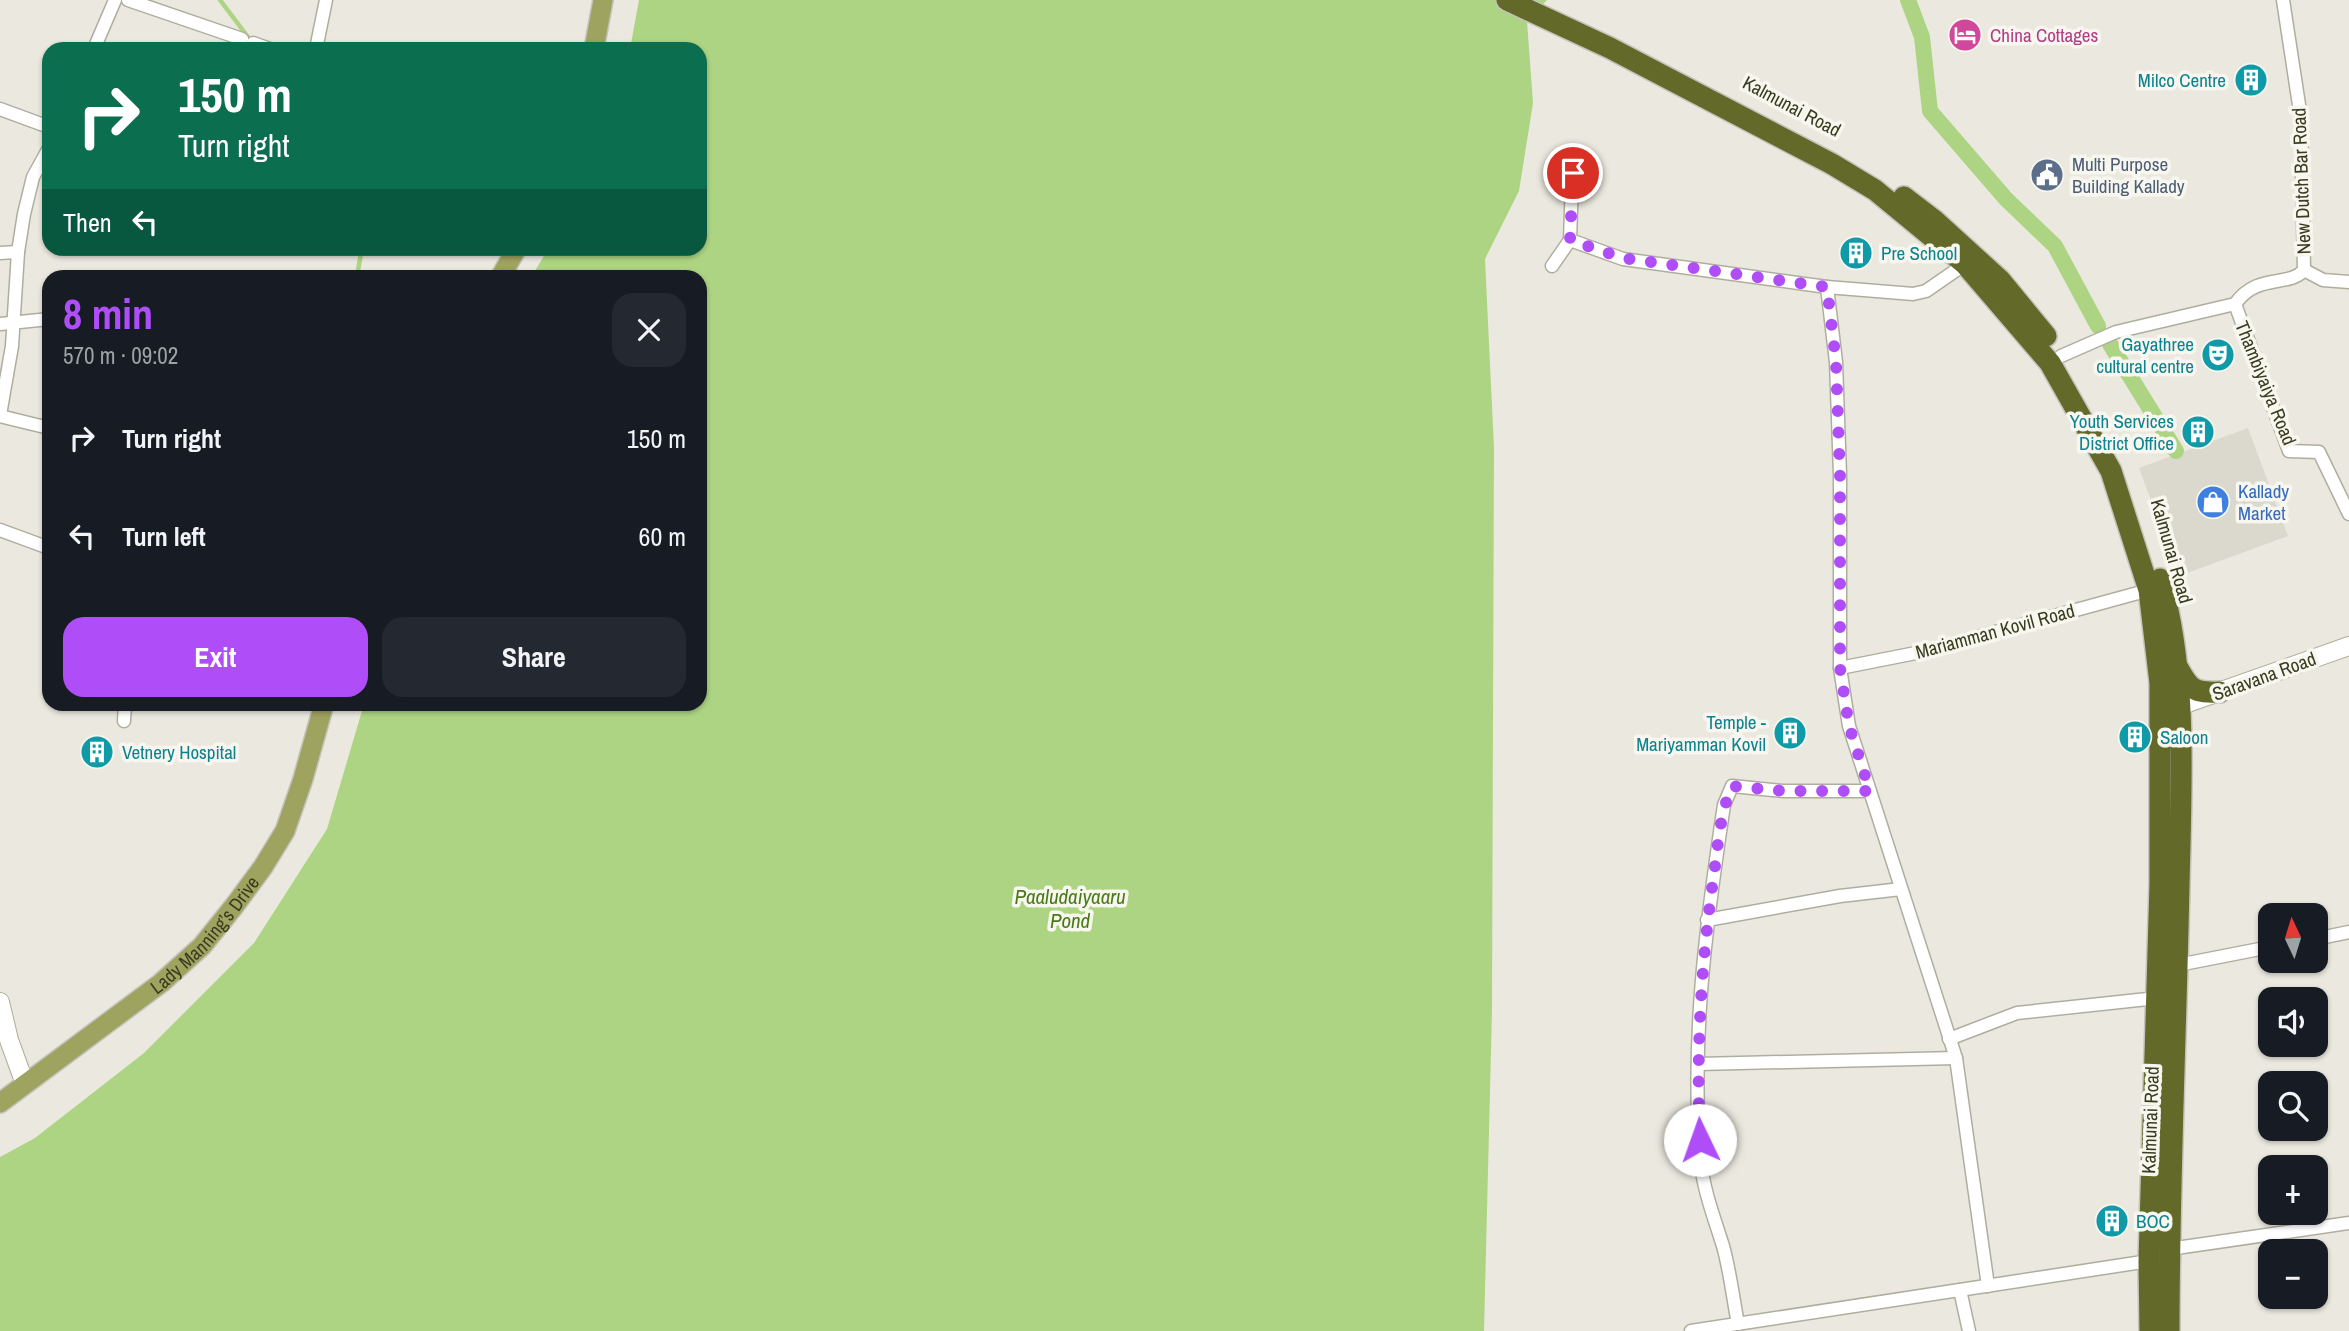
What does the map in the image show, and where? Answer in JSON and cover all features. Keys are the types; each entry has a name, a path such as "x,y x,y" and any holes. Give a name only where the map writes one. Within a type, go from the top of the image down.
{"highway":[{"path":"1507,0 1612,43"},
{"path":"1531,0 1612,43"},
{"name":"Kalmunai Road","path":"1612,43 1875,190 1965,264 2056,359 2111,471 2149,590 2160,683 2161,797 2149,1261 2150,1331"},
{"name":"Kalmunai Road","path":"1612,43 1880,179 1934,219 2000,280 2056,359 2113,448 2136,505 2163,589 2178,668 2180,831 2169,1331"},
{"path":"2178,668 2188,686 2202,693 2220,692"}],"main road":[{"path":"595,42 603,0"},
{"name":"Lady Manning’s Drive","path":"0,1104 161,983 202,946 263,867 285,831 322,711"}],"street":[{"path":"97,42 115,0"},
{"path":"128,0 251,42"},
{"path":"317,42 326,0"},
{"name":"New Dutch Bar Road","path":"2056,359 2116,332 2235,303 2242,293 2257,284 2299,276 2304,270 2301,118 2283,0"},
{"path":"0,109 42,125"},
{"path":"1552,265 1570,240 1573,151"},
{"path":"42,161 33,177 6,323 12,346 0,416 42,426"},
{"path":"1570,240 1623,258 1827,287 1913,294 1926,291 1965,264"},
{"path":"0,253 18,252"},
{"path":"2304,270 2323,280 2349,282"},
{"path":"1827,287 1836,362 1840,475 1840,668 1849,726 1956,1058 1988,1286"},
{"name":"Thambiyaiya Road","path":"2235,303 2289,452 2319,452 2349,514"},
{"path":"6,323 42,320"},
{"path":"0,530 42,545"},
{"name":"Mariamman Kovil Road","path":"1840,668 1926,651 2149,590"},
{"name":"Saravana Road","path":"2179,706 2349,646"},
{"path":"124,721 125,711"},
{"path":"1738,1324 1723,1246 1701,1167 1698,1063 1707,920 1724,805 1732,786 1783,791 1870,791"},
{"path":"1707,920 1840,896 1901,889"},
{"path":"2328,936 2349,932"},
{"path":"2178,965 2258,949"},
{"path":"1949,1039 2017,1013 2157,998"},
{"path":"0,1002 9,1040 25,1084"},
{"path":"1698,1063 1956,1058"},
{"path":"2169,1249 2349,1223"},
{"path":"1691,1331 2149,1261"},
{"path":"1961,1290 1969,1331"}],"shaded area":[{"name":"Kallady Market","path":"2248,428 2288,536 2179,576 2139,468"}],"water":[{"name":"Paaludaiyaaru Pond","path":"639,0 1547,0 1527,21 1533,103 1519,191 1485,259 1494,448 1492,1011 1484,1331 0,1331 0,1157 35,1138 144,1053 254,943 327,829 362,711 707,711 707,270 536,270 544,256 707,256 707,42 631,42"}],"waterway":[{"path":"220,0 251,41"},
{"path":"1908,0 1922,37 1930,111 2006,199 2055,246 2098,326"},
{"path":"358,270 361,256"},
{"path":"2110,344 2176,451"}],"place":[{"name":"China Cottages","path":"1965,35"},
{"name":"Milco Centre","path":"2251,80"},
{"name":"Multi Purpose Building Kallady","path":"2047,175"},
{"name":"Pre School","path":"1856,253"},
{"name":"Gayathree cultural centre","path":"2218,355"},
{"name":"Youth Services District Office","path":"2198,432"},
{"name":"Kallady Market","path":"2213,502"},
{"name":"Temple - Mariyamman Kovil","path":"1790,733"},
{"name":"Saloon","path":"2135,737"},
{"name":"Vetnery Hospital","path":"97,752"},
{"name":"BOC","path":"2112,1221"}],"route":[{"path":"1573,173 1570,240 1623,258 1827,287 1836,362 1840,475 1840,668 1849,726 1870,791 1783,791 1732,786 1724,805 1707,920 1701,989 1698,1088 1700,1140"}]}
